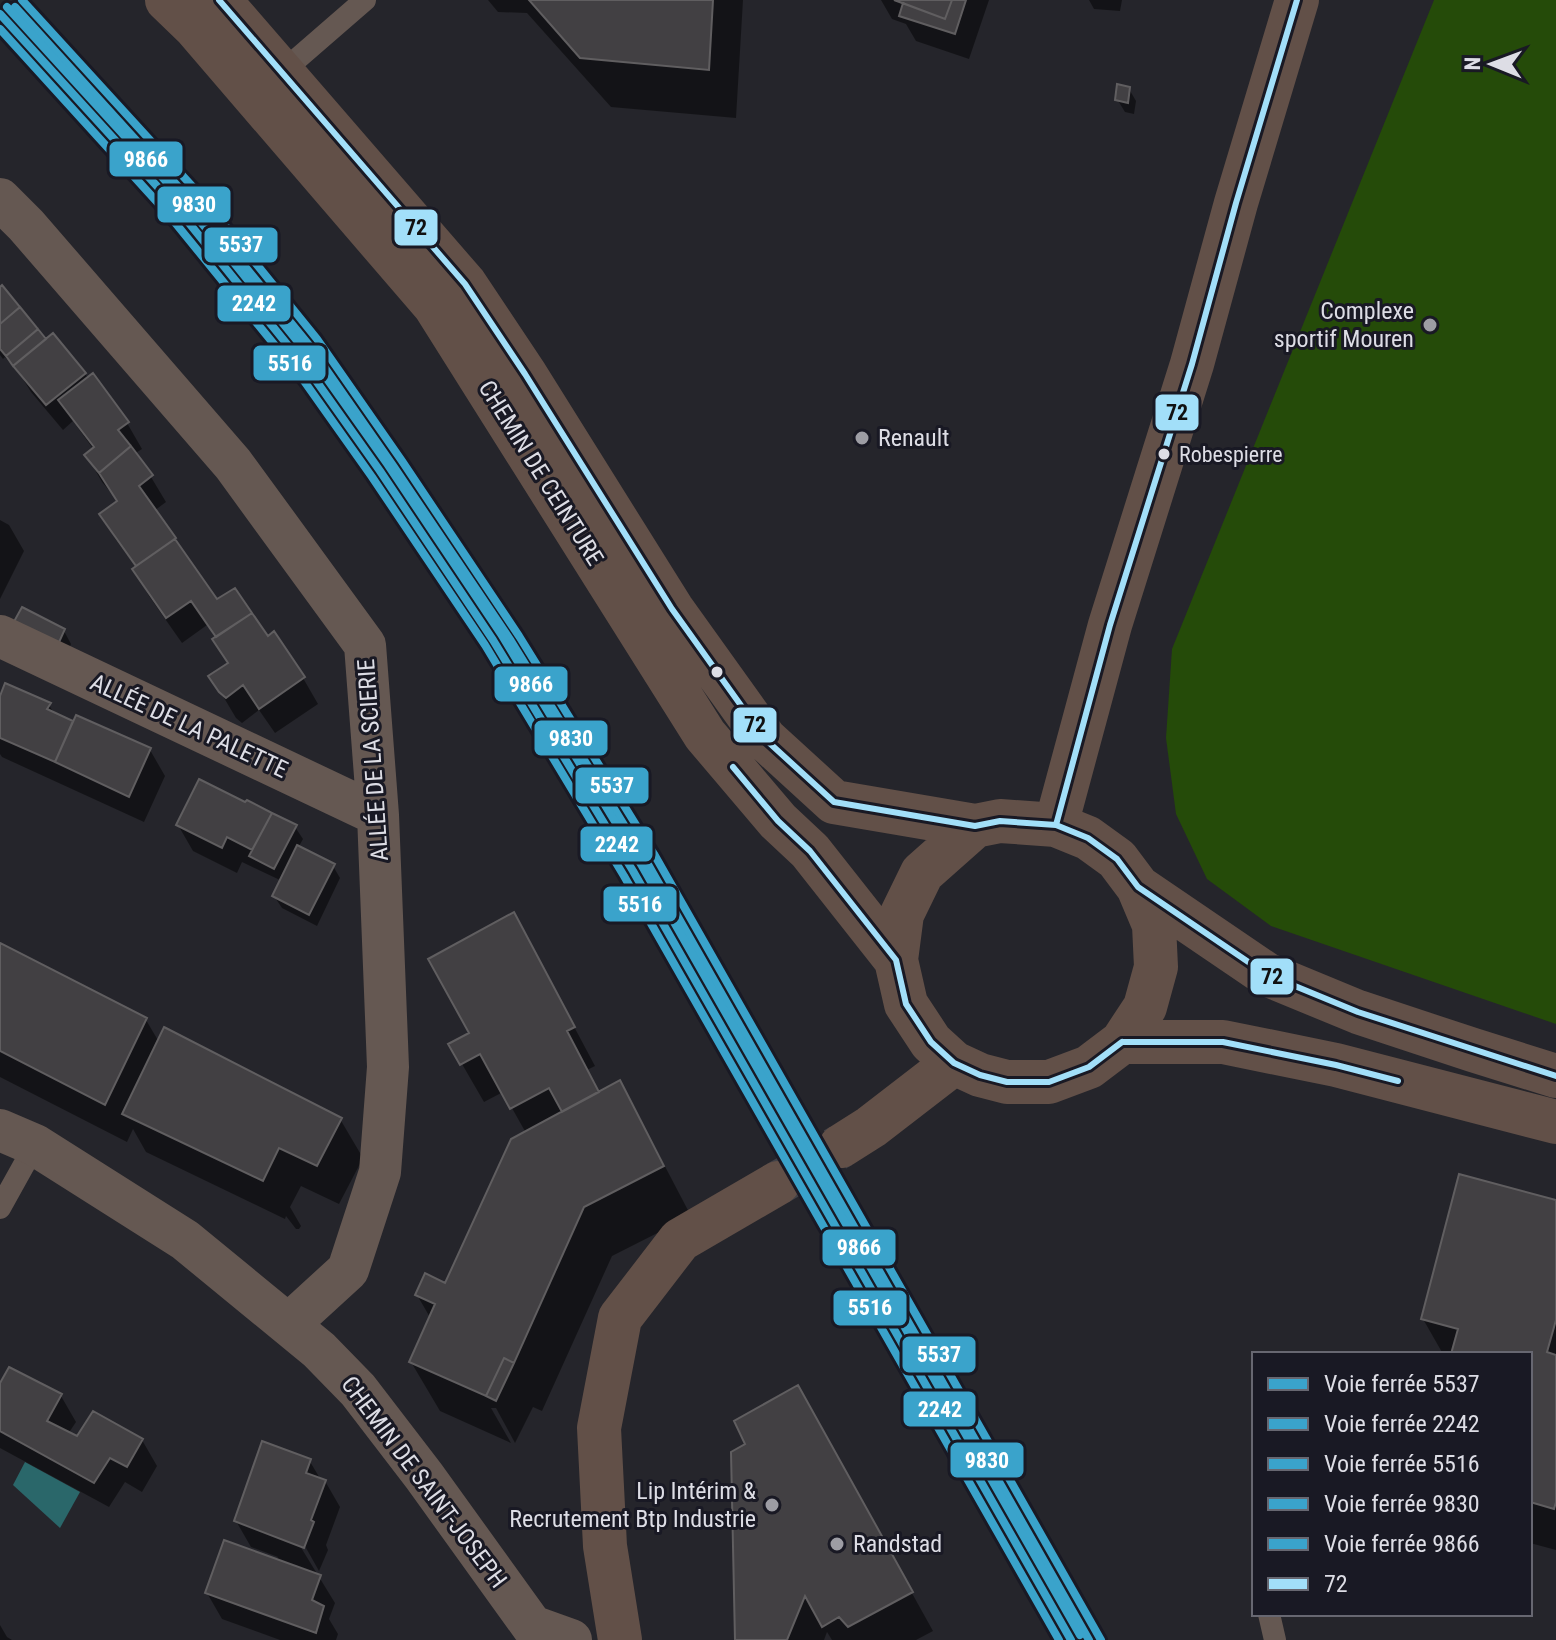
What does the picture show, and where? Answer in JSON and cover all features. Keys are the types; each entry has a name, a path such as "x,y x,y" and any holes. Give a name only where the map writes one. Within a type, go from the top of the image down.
{"main road":[{"name":"CHEMIN DE CEINTURE","path":"167,0 195,27 435,306 705,735 778,821 810,851 896,960"},
{"name":"CHEMIN DE CEINTURE","path":"219,0 465,284 672,609 765,739 834,802 975,826"},
{"path":"1056,825 1110,625 1192,364 1297,0"},
{"path":"1000,821 1056,825 1088,838 1117,859 1138,887 1154,925 1156,967 1145,1007 1122,1042 1089,1067 1049,1082 1007,1082 980,1075 954,1063 931,1042 906,1004 896,960 902,914 922,873 975,826 1000,821"},
{"path":"1138,887 1266,974 1358,1012 1556,1076"},
{"path":"1122,1042 1223,1042 1336,1065 1556,1122"},
{"path":"841,1146 871,1127 954,1063"},
{"path":"620,1640 605,1546 599,1428 620,1318 680,1240 778,1183"}],"street":[{"name":"ALLÉE DE LA SCIERIE","path":"0,199 233,464 365,645 378,815 388,1067 380,1172 348,1270 289,1324"},
{"name":"ALLÉE DE LA PALETTE","path":"0,636 378,815"},
{"name":"CHEMIN DE SAINT-JOSEPH","path":"18,1138 185,1240 319,1350 358,1390 532,1626 571,1640"}],"lane":[{"path":"282,72 365,0"},
{"path":"0,1208 18,1138"},
{"path":"1269,1616 1275,1640"}],"green space":[{"name":"Complexe sportif Mouren","path":"1434,0 1556,0 1556,1024 1271,926 1207,879 1176,814 1166,738 1172,649"}],"water":[{"path":"25,1462 80,1492 60,1528 13,1485"}],"building":[{"path":"529,0 713,0 709,70 580,58"},
{"path":"894,0 952,0 945,19"},
{"path":"952,0 966,0 955,34 899,16 903,3 945,19"},
{"path":"1117,84 1130,87 1128,103 1115,100"},
{"path":"2,285 20,307 0,324 0,287"},
{"path":"20,307 38,329 6,356 0,349 0,324"},
{"path":"38,329 46,339 13,366 6,356"},
{"path":"53,333 86,373 46,405 13,366"},
{"path":"93,373 129,422 118,430 131,446 99,473 84,455 94,447 58,400"},
{"path":"131,446 153,475 139,486 176,538 136,566 99,514 117,501 99,473"},
{"path":"175,539 217,599 235,588 252,613 216,637 191,601 166,618 132,569"},
{"path":"22,607 65,629 56,649 11,627"},
{"path":"252,613 268,636 274,631 305,677 259,709 243,685 226,698 208,676 228,663 212,639"},
{"path":"5,683 51,703 47,709 73,721 55,762 0,738 0,696"},
{"path":"76,715 151,748 129,797 55,762"},
{"path":"199,779 272,813 252,850 227,837 222,848 176,825"},
{"path":"272,813 297,825 274,869 249,856"},
{"path":"297,845 335,864 309,915 272,896"},
{"path":"514,912 575,1027 567,1031 599,1092 562,1112 549,1088 510,1109 480,1054 460,1065 448,1044 469,1033 428,959"},
{"path":"0,943 147,1018 105,1105 0,1051"},
{"path":"164,1027 342,1118 317,1166 279,1148 263,1181 122,1114"},
{"path":"620,1080 664,1166 584,1207 514,1363 504,1358 486,1396 409,1362 435,1304 415,1295 425,1273 445,1283 511,1139"},
{"path":"1459,1174 1556,1200 1556,1320 1547,1352 1556,1355 1554,1509 1532,1503 1532,1352 1452,1352 1458,1329 1421,1319"},
{"path":"504,1358 514,1363 496,1401 486,1396"},
{"path":"9,1367 62,1394 47,1421 77,1436 93,1411 143,1439 127,1467 110,1458 94,1483 0,1431 0,1383"},
{"path":"798,1385 913,1592 848,1627 839,1617 822,1627 805,1596 787,1640 735,1640 731,1452 745,1444 734,1421"},
{"path":"262,1441 311,1459 306,1473 326,1480 304,1548 234,1521"},
{"path":"224,1540 321,1575 312,1600 324,1606 316,1633 205,1593"}],"tunnel":[{"path":"778,1183 841,1146"}],"rail line":[{"name":"5537","path":"22,0 202,197 317,339 519,636 654,854 1101,1640"},
{"name":"9866","path":"7,7 183,200 320,369 501,634 642,866 1080,1635"},
{"name":"9830","path":"15,7 194,204 309,345 511,641 645,859 1089,1640"},
{"name":"2242","path":"0,14 176,207 312,375 493,640 633,871 1071,1640"},
{"name":"5516","path":"0,29 168,214 304,381 485,645 624,876 1059,1640"}],"transit line":[{"name":"72","path":"219,0 465,284 672,609 765,739 834,802 975,826 1000,821 1056,825 1088,838 1117,859 1138,887 1266,974 1358,1012 1556,1076"},
{"name":"72","path":"1056,825 1110,625 1192,364 1297,0"},
{"name":"72","path":"733,767 778,821 810,851 896,960 906,1004 931,1042 954,1063 980,1075 1007,1082 1049,1082 1089,1067 1122,1042"},
{"name":"72","path":"1122,1042 1223,1042 1398,1081"}],"place":[{"name":"Complexe sportif Mouren","path":"1430,325"},
{"name":"Renault","path":"862,438"},
{"name":"Robespierre","path":"1164,454"},
{"name":"Lip Intérim & Recrutement Btp Industrie","path":"772,1505"},
{"name":"Randstad","path":"837,1544"}]}
